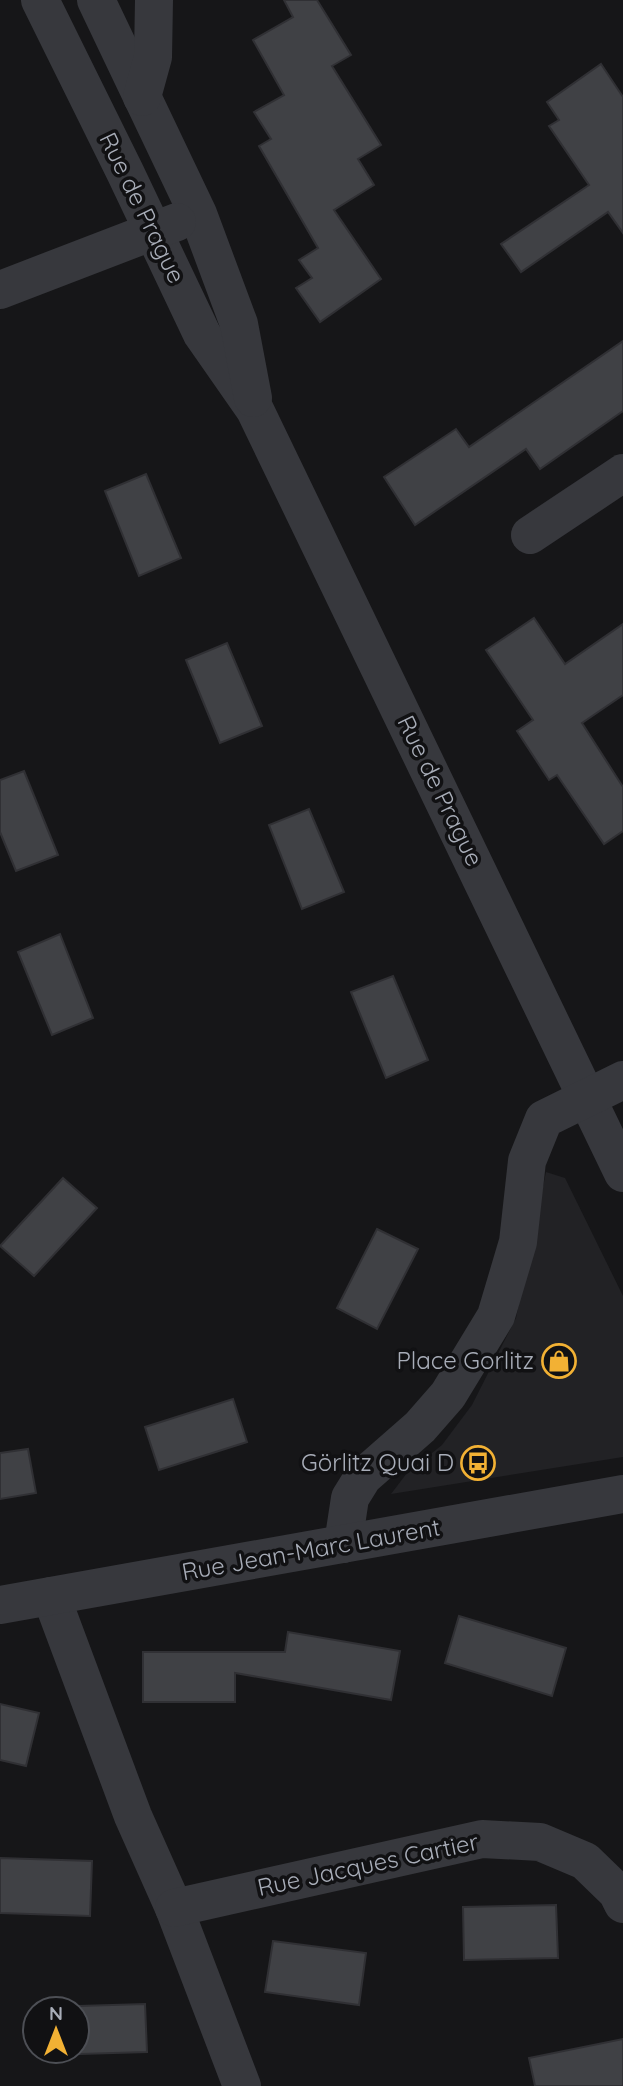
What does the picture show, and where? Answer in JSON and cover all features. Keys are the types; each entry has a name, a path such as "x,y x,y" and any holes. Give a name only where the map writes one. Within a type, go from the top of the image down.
{"street":[{"name":"Rue de Prague","path":"40,0 202,334 255,410 623,1173"},
{"name":"Rue de Prague","path":"96,0 198,214 239,324 255,410"},
{"path":"142,97 153,57 154,0"},
{"path":"0,290 198,214"},
{"path":"530,535 623,473"},
{"path":"343,1544 350,1499 363,1477 419,1427 448,1395 496,1316 518,1242 527,1161 544,1119 623,1080"},
{"name":"Rue Jean-Marc Laurent","path":"0,1605 623,1494"},
{"path":"51,1596 132,1816 174,1908 242,2086"},
{"name":"Rue Jacques Cartier","path":"174,1908 482,1839 540,1842 585,1861 617,1892 623,1904"}],"shaded area":[{"name":"Place Gorlitz","path":"546,1172 565,1178 623,1296 623,1457 391,1494 407,1473 442,1445 472,1405 516,1318"}],"building":[{"path":"284,0 317,0 351,55 332,66 381,145 358,159 374,185 334,210 381,279 320,322 296,288 312,278 299,260 318,248 259,146 271,139 254,112 284,95 253,40 293,17"},
{"path":"601,64 623,97 623,233 608,212 521,272 501,244 589,185 549,126 559,120 547,102"},
{"path":"623,341 623,411 540,469 526,449 415,525 384,477 456,429 469,447"},
{"path":"146,474 181,558 139,576 105,491"},
{"path":"534,618 565,664 623,624 623,695 582,723 623,787 623,831 604,844 557,775 549,780 517,731 533,720 486,650"},
{"path":"227,643 262,726 220,743 186,660"},
{"path":"24,771 58,855 16,871 0,832 0,780"},
{"path":"309,809 344,892 302,909 269,825"},
{"path":"60,934 93,1018 52,1035 18,952"},
{"path":"393,976 428,1060 386,1078 351,992"},
{"path":"63,1178 97,1208 34,1276 0,1246"},
{"path":"377,1229 418,1249 377,1329 337,1308"},
{"path":"233,1399 247,1442 159,1470 145,1427"},
{"path":"28,1449 36,1493 0,1499 0,1453"},
{"path":"459,1616 566,1648 552,1696 445,1663"},
{"path":"288,1632 400,1651 391,1700 235,1673 235,1702 143,1702 143,1652 285,1652"},
{"path":"0,1704 39,1713 26,1766 0,1760"},
{"path":"0,1858 92,1861 90,1916 0,1913"},
{"path":"556,1905 558,1958 464,1960 463,1907"},
{"path":"273,1941 366,1953 359,2005 265,1992"},
{"path":"145,2004 147,2052 91,2054 91,2006"},
{"path":"623,2039 623,2086 535,2086 529,2058"}],"place":[{"name":"Place Gorlitz","path":"559,1361"},
{"name":"Görlitz Quai D","path":"478,1463"}]}
